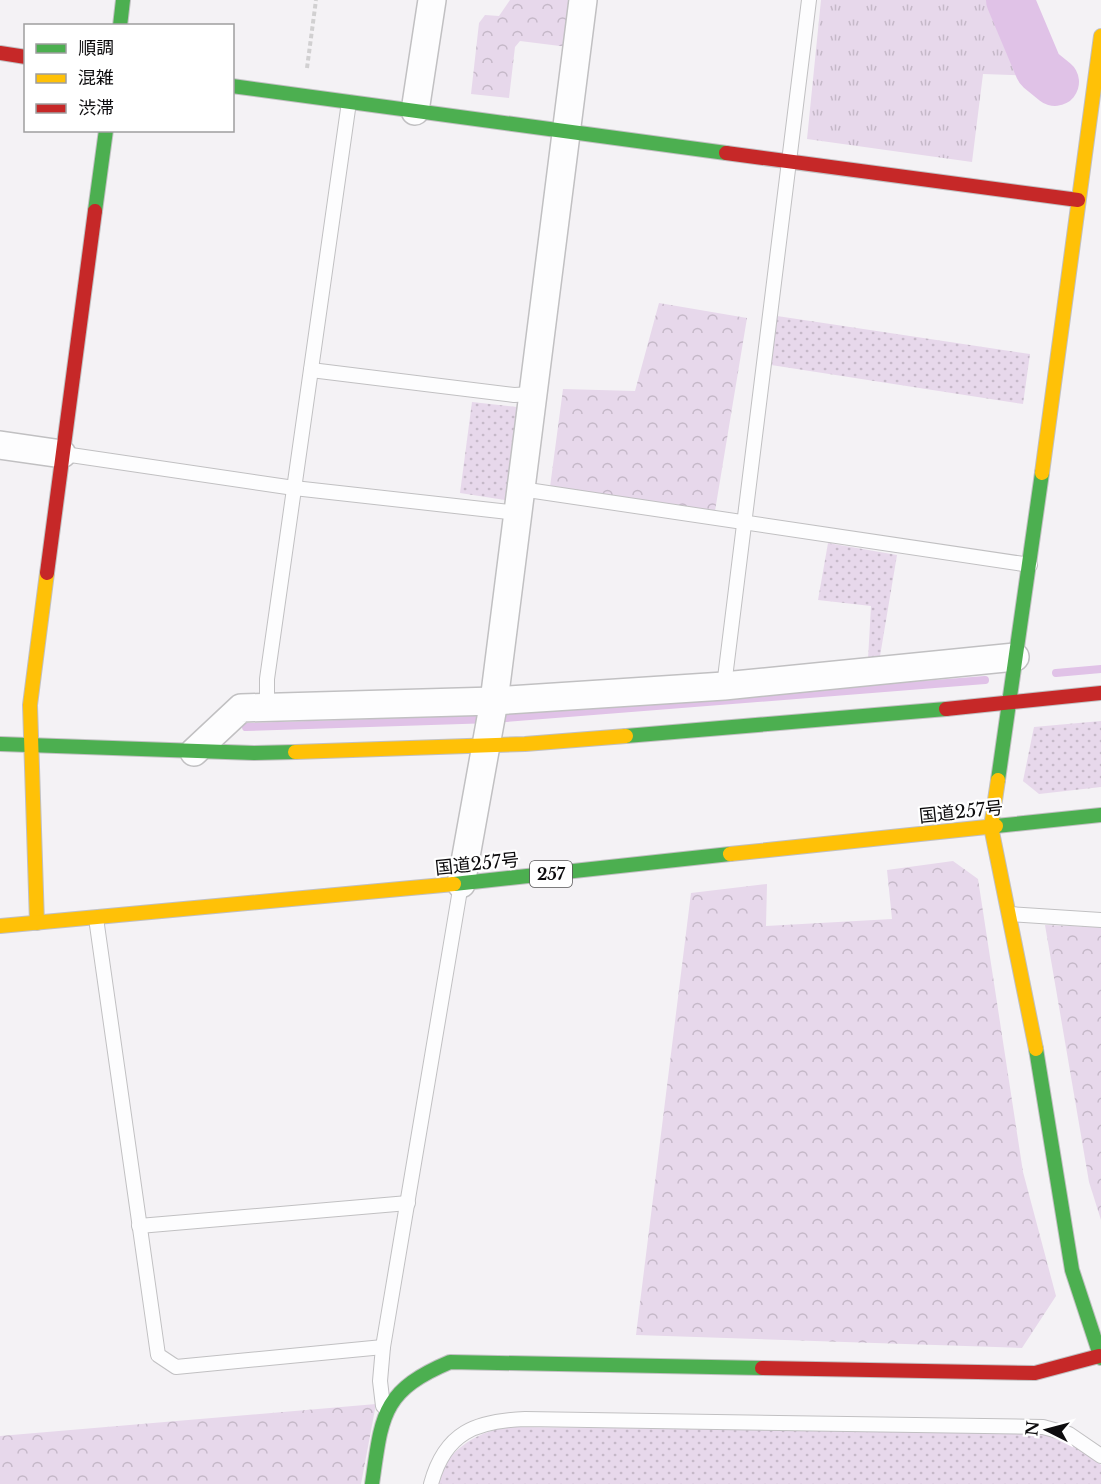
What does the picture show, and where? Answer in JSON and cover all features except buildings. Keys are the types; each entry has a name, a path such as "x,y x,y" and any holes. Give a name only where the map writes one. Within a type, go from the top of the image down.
{"main road":[{"path":"120,24 123,0"},
{"path":"372,1484 384,1411 397,1391 421,1372 450,1362 1035,1373 1100,1357 1072,1270 1034,1036 991,827 1030,565 1078,200 1099,67 1101,36"},
{"path":"0,53 24,57"},
{"path":"234,86 566,129 1078,200"},
{"path":"37,923 30,705 106,132"},
{"path":"0,744 194,752 338,751 484,745 863,718 1101,693"},
{"name":"国道257号","path":"0,926 461,884 1101,815"}],"street":[{"path":"415,111 432,0"},
{"path":"461,884 484,745 494,701 584,0"},
{"path":"0,445 62,454"},
{"path":"194,752 241,708 494,701 724,686 1015,657"}],"lane":[{"path":"724,686 743,522 791,162 809,0"},
{"path":"267,708 267,679 349,102"},
{"path":"311,370 514,395 532,394"},
{"path":"62,454 294,488 519,501 743,522 1030,565"},
{"path":"384,1411 380,1381 383,1347 461,884"},
{"path":"1008,914 1101,920"},
{"path":"96,918 158,1355 176,1367 383,1347"},
{"path":"139,1226 408,1203"},
{"path":"431,1484 435,1470 452,1442 471,1427 495,1420 1042,1427 1069,1434 1101,1456"}],"path":[{"path":"303,96 316,0"}],"green space":[{"path":"510,0 576,0 568,47 520,41 515,47 509,98 471,94 479,23 485,15 499,16"},
{"path":"821,0 1022,0 1044,76 983,74 972,162 807,139"},
{"path":"659,303 747,318 715,511 550,487 563,389 635,391"},
{"path":"777,316 1030,354 1023,404 771,365"},
{"path":"472,402 517,407 505,500 460,493"},
{"path":"828,543 897,555 880,656 868,659 871,606 818,600"},
{"path":"1101,721 1101,787 1039,794 1023,781 1034,727"},
{"path":"953,861 978,879 1023,1172 1056,1296 1022,1348 636,1335 691,893 767,884 766,926 892,919 887,870"},
{"path":"1045,925 1101,927 1101,1220 1089,1182"},
{"path":"376,1404 361,1484 0,1484 0,1436"},
{"path":"507,1427 1025,1432 1056,1438 1093,1458 1101,1465 1101,1484 436,1484 447,1462 463,1445 483,1434"}],"waterway":[{"path":"1010,0 1039,69 1055,82"},
{"path":"1056,673 1101,669"},
{"path":"246,727 493,719 985,680"}],"traffic: fast":[{"path":"120,24 123,0"},
{"path":"234,86 726,153"},
{"path":"95,211 106,132"},
{"path":"998,780 1042,473"},
{"path":"626,736 946,709"},
{"path":"0,744 254,753 295,752"},
{"path":"996,826 1101,815"},
{"path":"454,884 730,854"},
{"path":"1036,1049 1072,1270 1101,1358"},
{"path":"372,1484 379,1440 389,1408 410,1384 450,1362 762,1368"}],"traffic: slow":[{"path":"1042,473 1101,36"},
{"path":"37,923 30,705 47,573"},
{"path":"295,752 525,744 626,736"},
{"path":"998,780 991,827 1036,1049"},
{"path":"730,854 996,826"},
{"path":"0,926 454,884"}],"traffic: jam":[{"path":"0,53 24,57"},
{"path":"726,153 1078,200"},
{"path":"47,573 95,211"},
{"path":"946,709 1101,693"},
{"path":"762,1368 1035,1373 1099,1356"}]}
